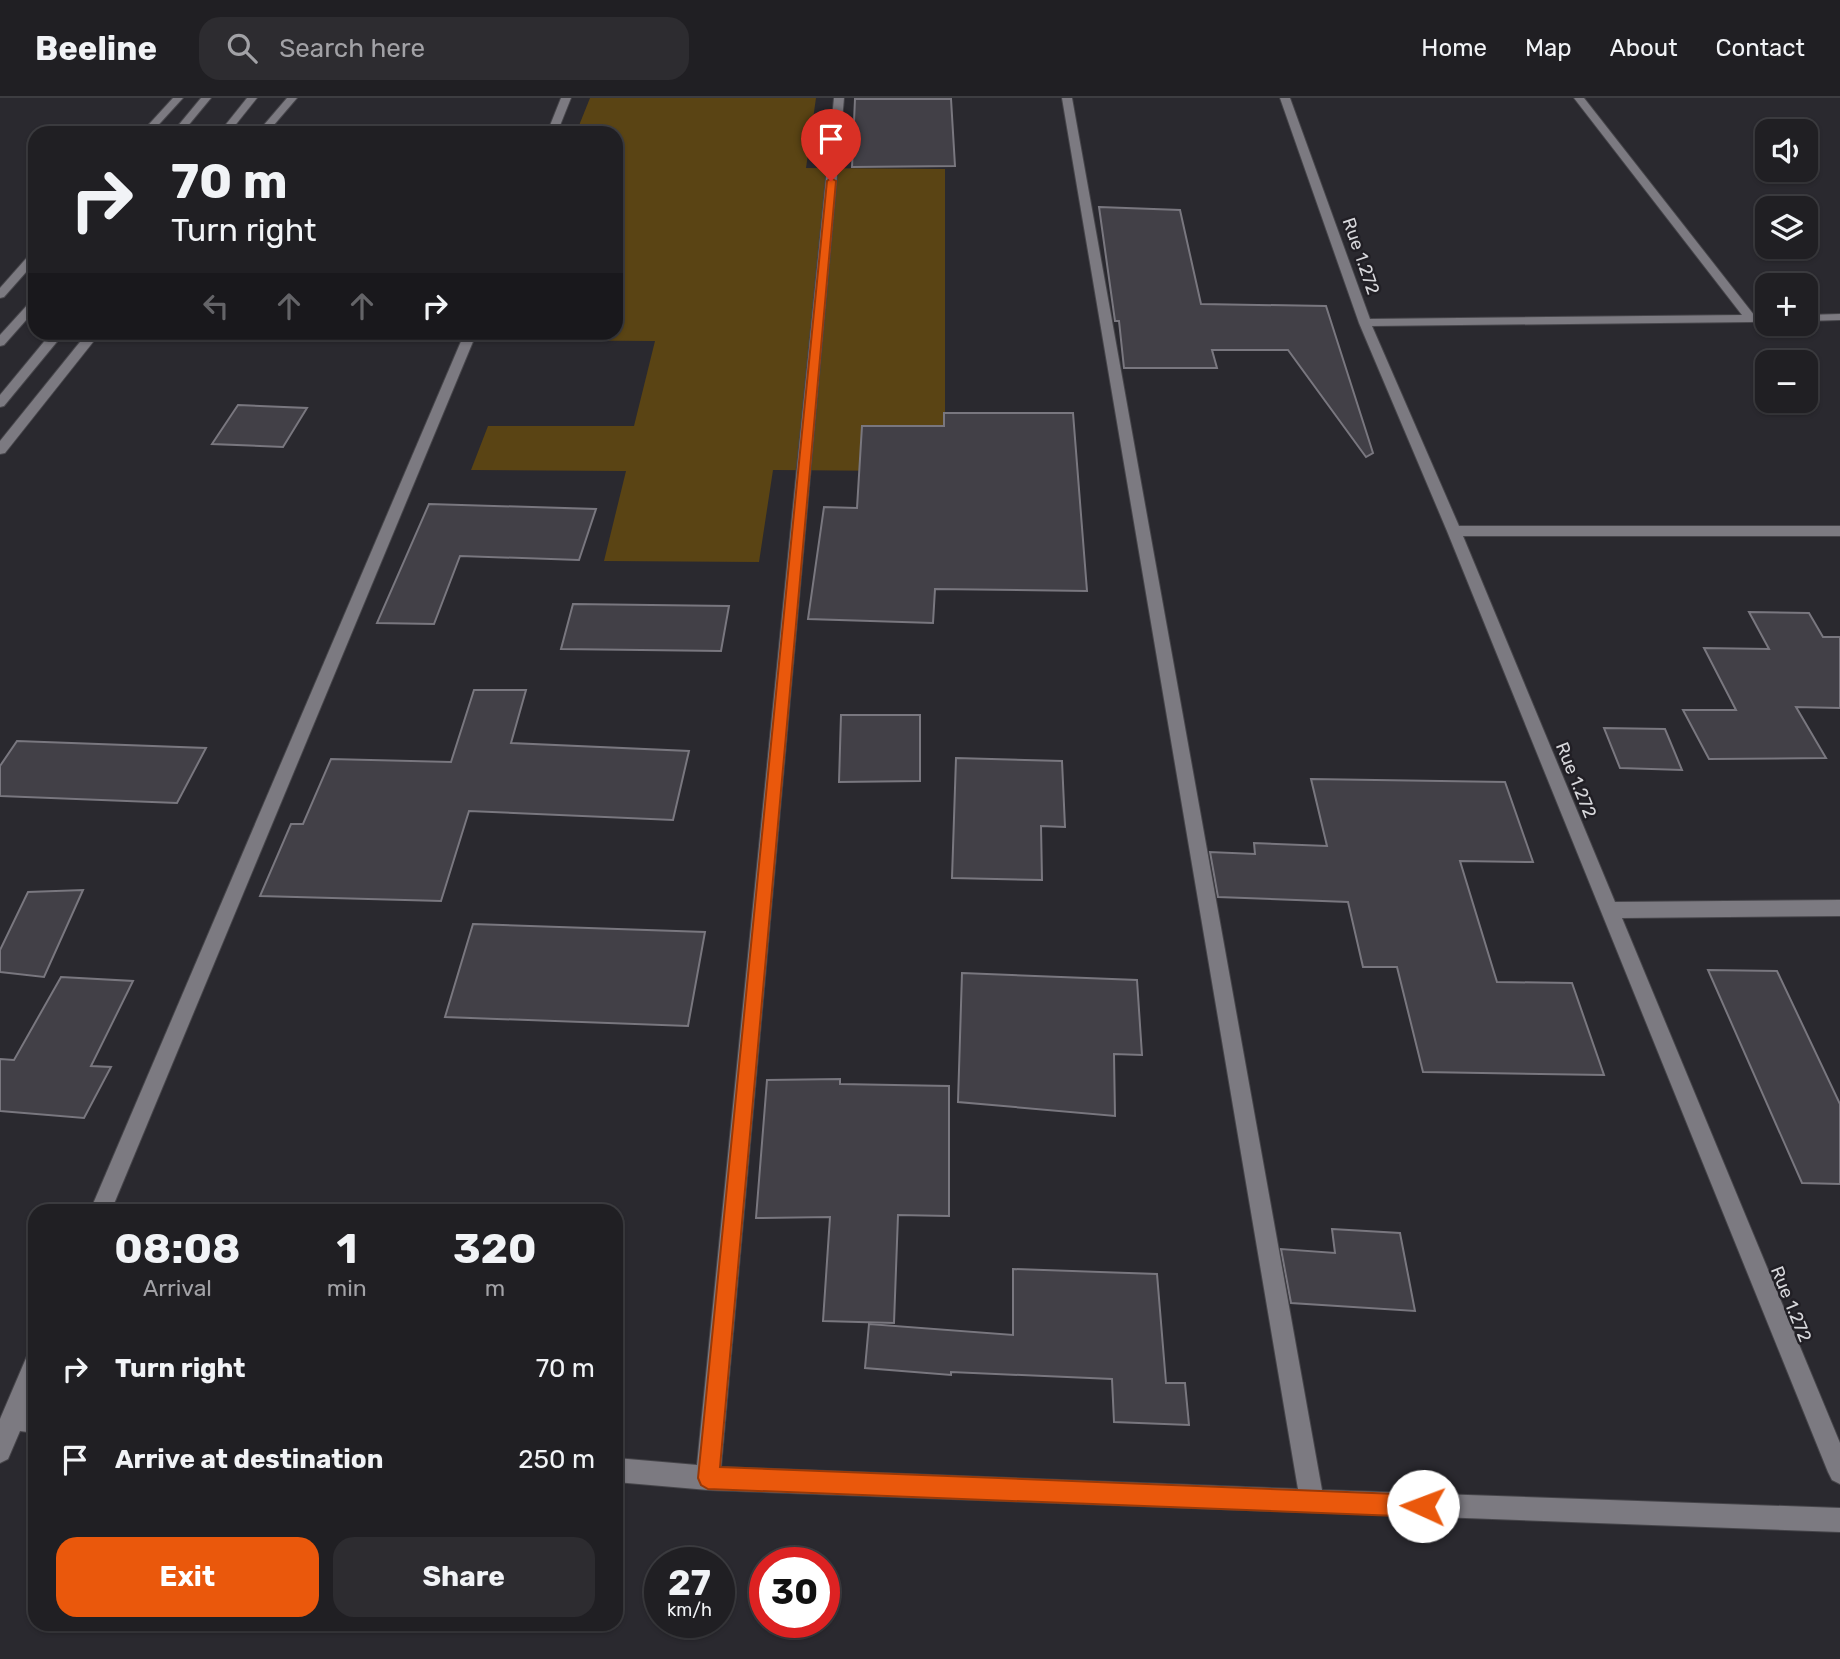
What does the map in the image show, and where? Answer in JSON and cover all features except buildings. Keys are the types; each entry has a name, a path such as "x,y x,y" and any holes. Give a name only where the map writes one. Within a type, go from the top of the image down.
{"street":[{"path":"152,126 178,98"},
{"path":"183,126 206,98"},
{"path":"229,126 253,98"},
{"path":"268,126 292,98"},
{"path":"555,126 566,98"},
{"path":"708,1478 839,98"},
{"path":"1067,98 1312,1502"},
{"name":"Rue 1.272","path":"1285,98 1365,323 1454,531 1840,1472"},
{"path":"1579,98 1751,319"},
{"path":"0,295 28,264"},
{"path":"0,342 28,311"},
{"path":"1818,318 1840,317"},
{"path":"1365,323 1755,319"},
{"path":"0,404 52,340"},
{"path":"0,450 89,340"},
{"path":"103,1204 468,340"},
{"path":"1454,531 1840,531"},
{"path":"1608,910 1840,908"},
{"path":"0,1451 23,1420 28,1397"},
{"path":"623,1471 708,1478 1840,1520"}],"shaded area":[{"path":"590,98 816,98 806,168 945,169 945,520 904,471 773,470 759,562 604,561 626,471 471,470 488,426 634,426 655,341 493,340 623,340 623,126 579,126"}],"route":[{"path":"831,181 708,1478 1423,1506"}]}
